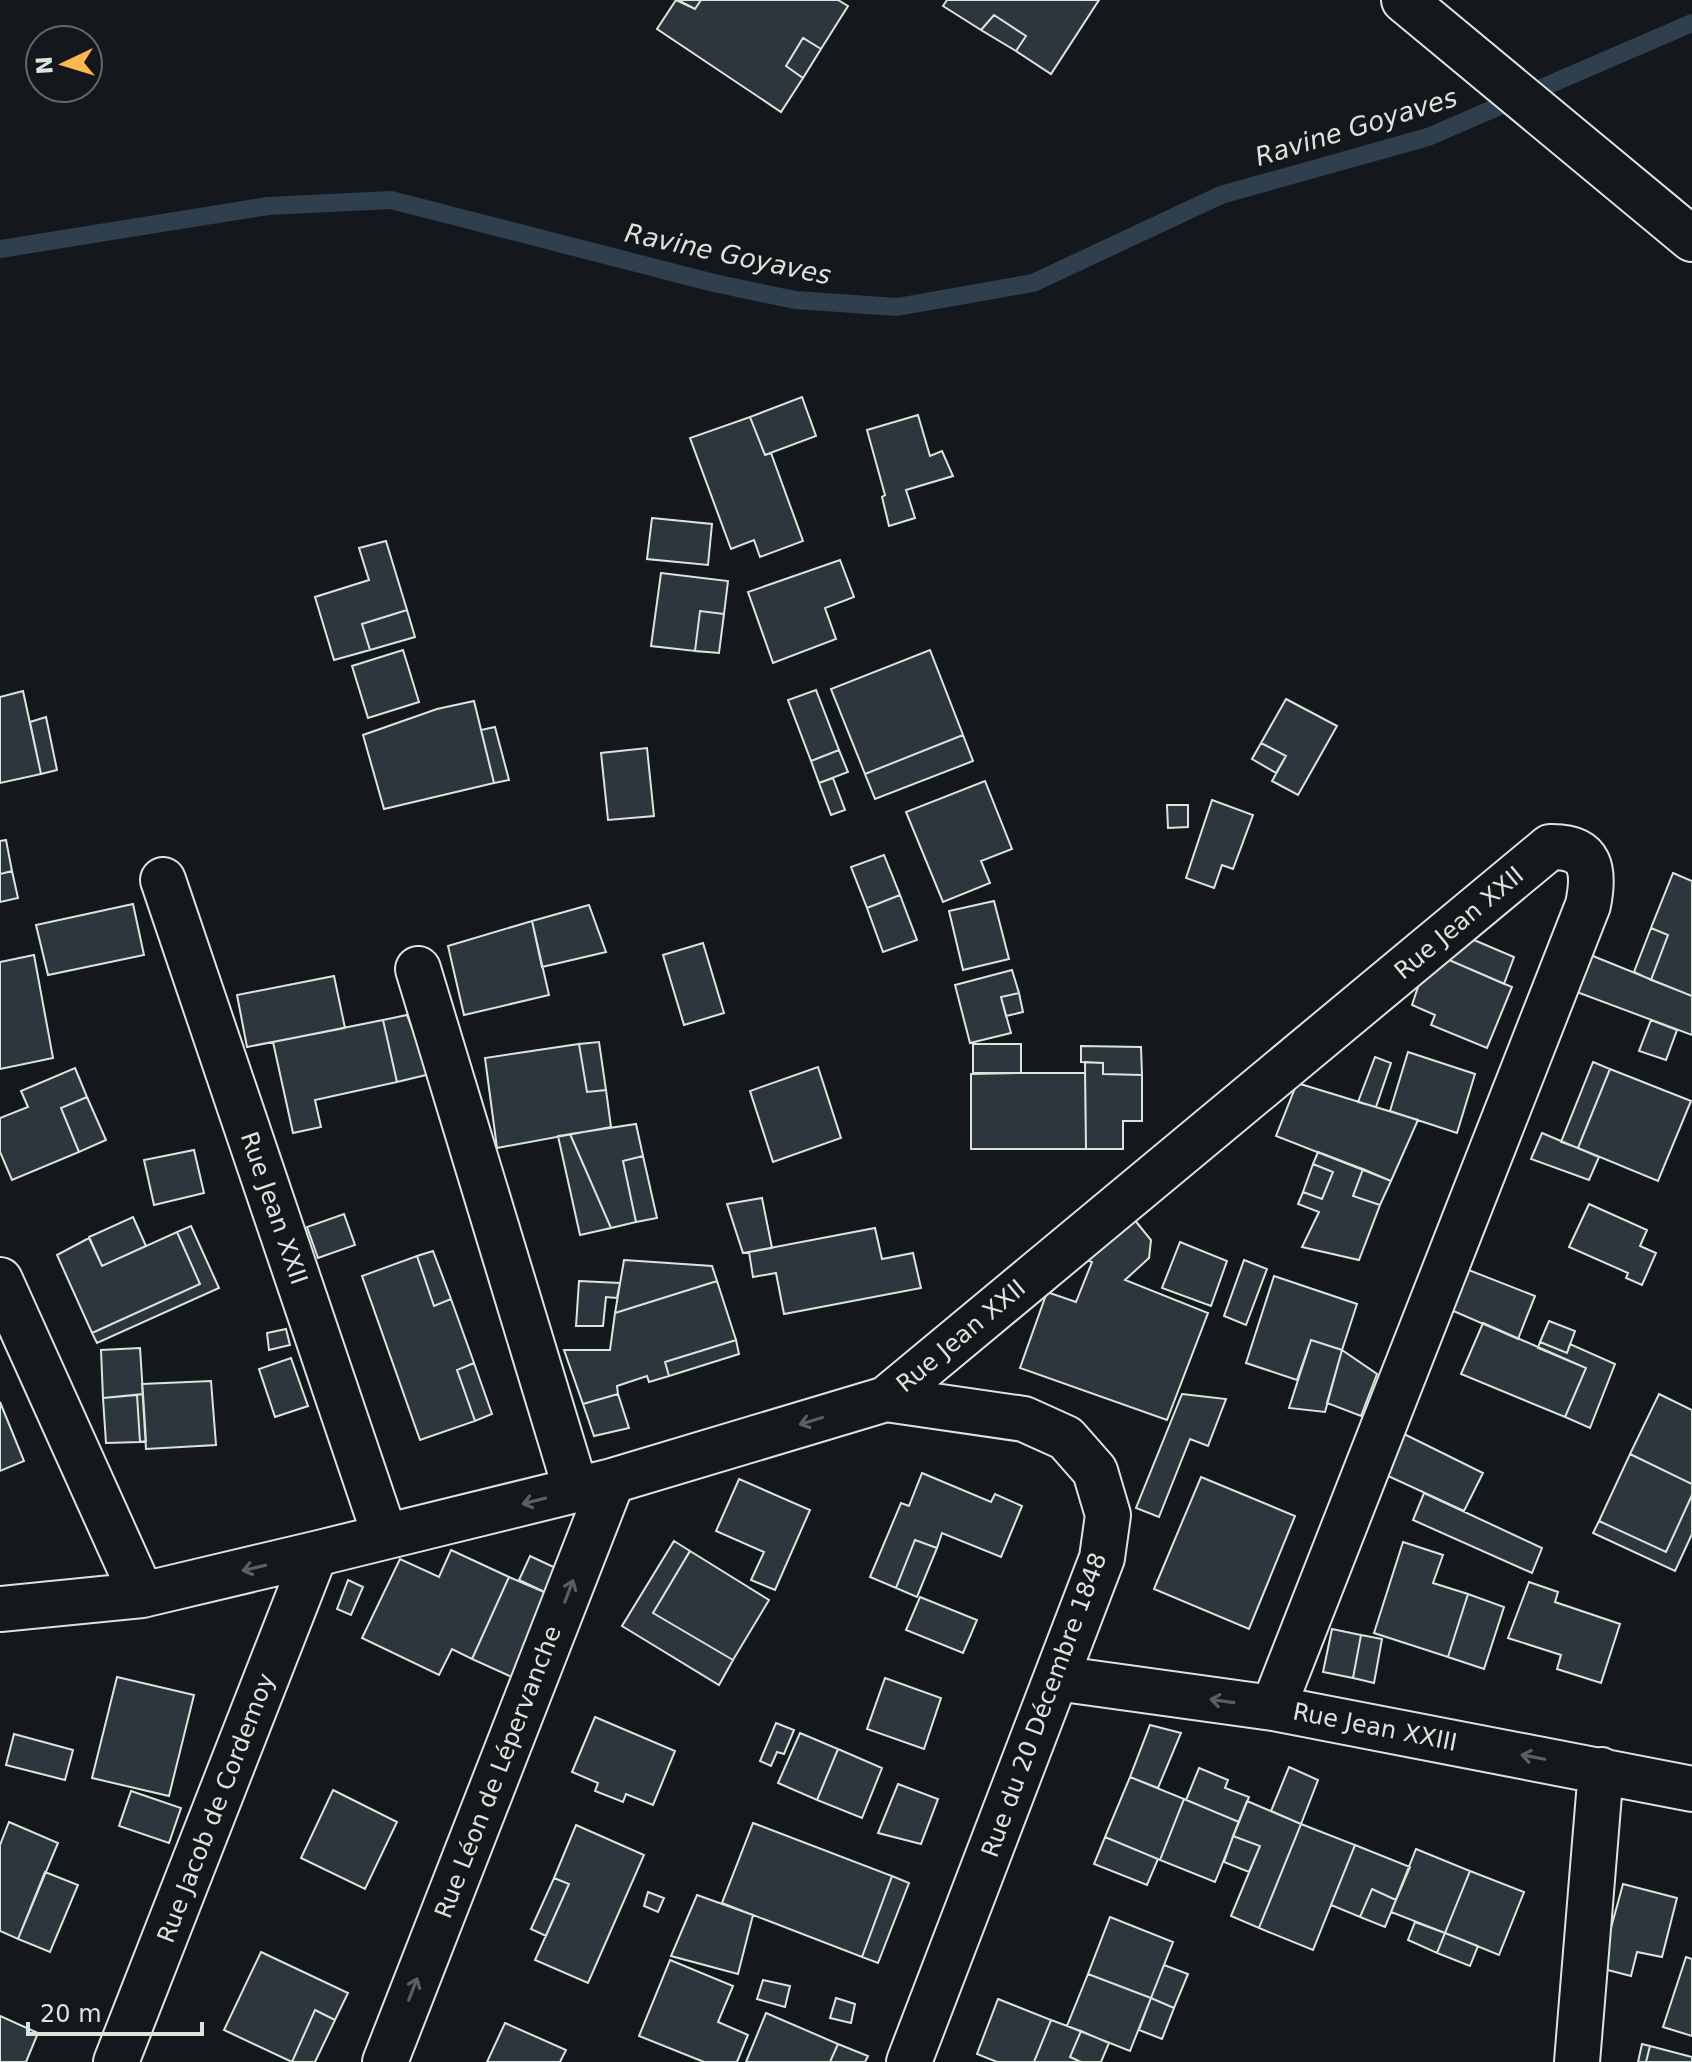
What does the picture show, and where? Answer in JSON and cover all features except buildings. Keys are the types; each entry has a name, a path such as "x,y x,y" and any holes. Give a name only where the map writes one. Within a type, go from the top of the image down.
{"street":[{"path":"1404,0 1692,239"},
{"name":"Rue Jean XXII","path":"2,1616 142,1595 594,1486 886,1399 1550,847 1569,847 1586,858 1593,880 1588,905 1273,1708"},
{"name":"Rue Jean XXII","path":"163,880 385,1536"},
{"path":"418,969 594,1486"},
{"path":"0,1280 142,1595"},
{"name":"Rue du 20 Décembre 1848","path":"886,1399 1024,1419 1066,1438 1095,1471 1108,1515 1102,1558 909,2062"},
{"name":"Rue Léon de Lépervanche","path":"385,2062 594,1486"},
{"name":"Rue Jacob de Cordemoy","path":"116,2062 315,1554"},
{"name":"Rue Jean XXIII","path":"1056,1678 1273,1708 1692,1789"},
{"path":"1577,2062 1601,1770"}],"waterway":[{"name":"Ravine Goyaves","path":"0,249 268,206 391,200 714,283 795,300 897,307 1033,283 1221,195 1428,137 1692,23"}]}
